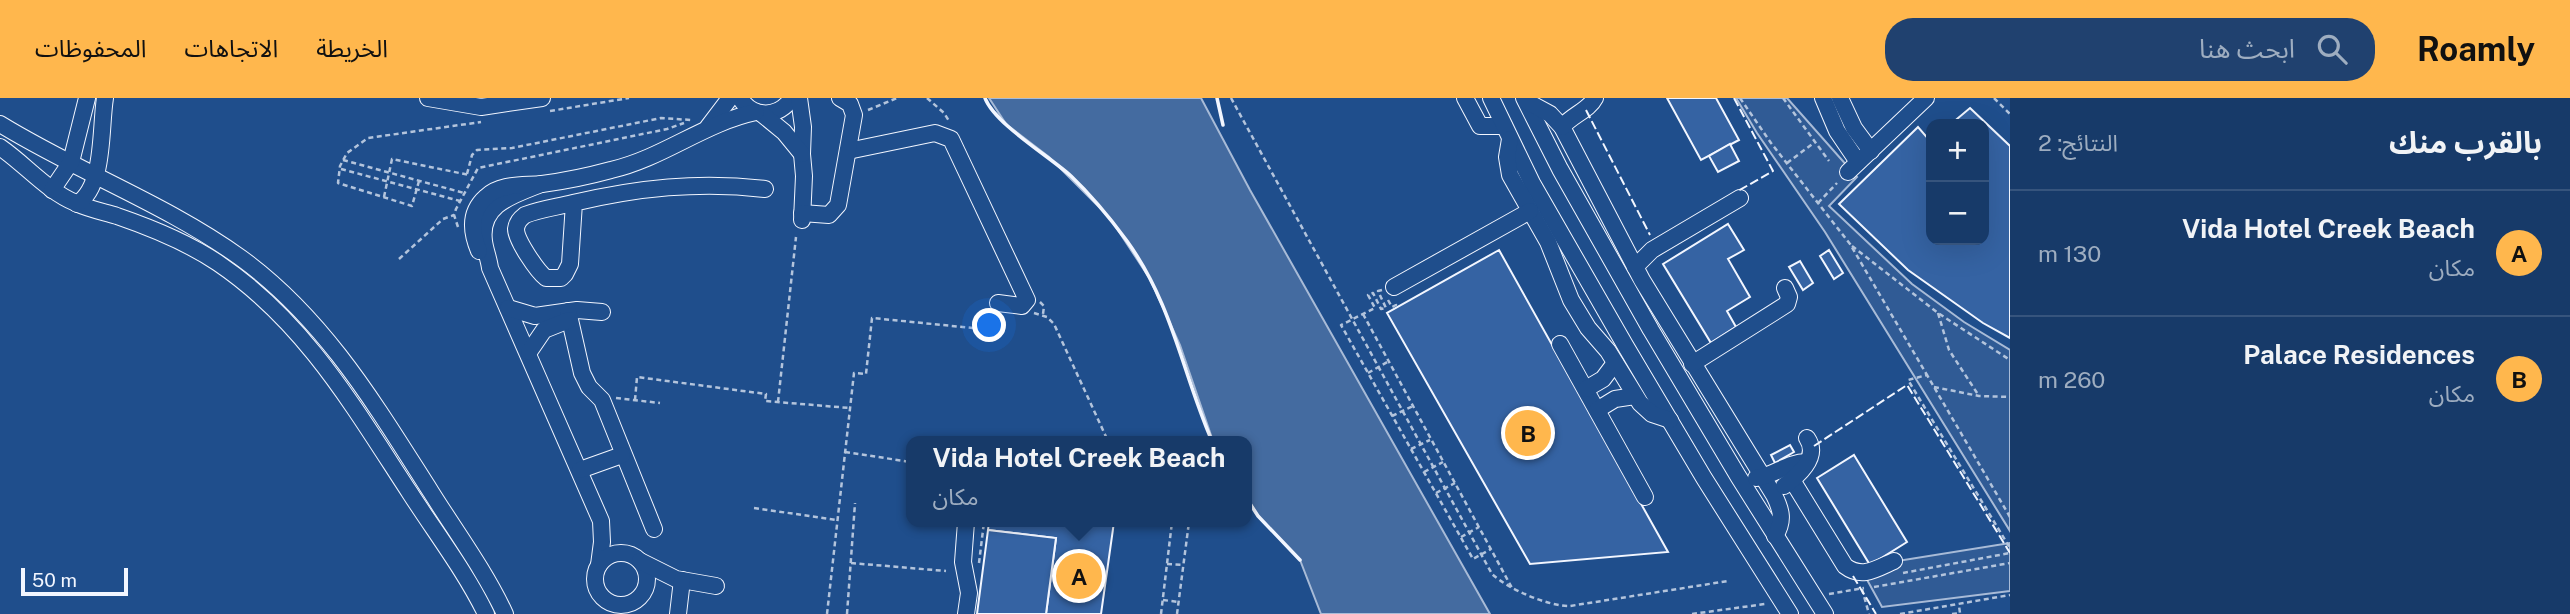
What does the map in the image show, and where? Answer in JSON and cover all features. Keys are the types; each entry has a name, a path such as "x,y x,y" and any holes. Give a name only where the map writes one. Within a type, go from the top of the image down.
{"street":[{"path":"52,190 71,162 87,98"},
{"path":"77,204 89,194 97,175 105,98"},
{"path":"428,98 481,107 541,105"},
{"path":"638,614 647,573 601,520 529,352 473,236 473,220 479,205 498,190 541,184 629,165 671,149 730,98"},
{"path":"740,98 748,108 784,132 802,154"},
{"path":"700,125 781,110 792,98"},
{"path":"799,98 805,188 802,217 826,216 836,210 853,129 853,109 840,98"},
{"path":"1465,98 1480,126 1507,133"},
{"path":"1491,98 1507,133 1704,478 1786,608"},
{"path":"1550,114 1576,104 1591,104 1595,98"},
{"path":"1823,98 1853,167 1926,98"},
{"path":"1840,98 1854,128 1871,150"},
{"path":"1525,100 1550,114 1562,127 1635,267 1692,365 1774,495 1782,509 1775,536"},
{"path":"1525,100 1560,169 1651,330 1825,614"},
{"path":"1562,127 1576,104"},
{"path":"0,124 187,224 241,259 284,294 315,325 356,376 486,579 505,614"},
{"path":"848,151 935,133 947,136 954,142 1027,300 1022,306 998,303"},
{"path":"1507,133 1510,175 1554,254 1571,300 1635,396 1652,414 1670,419"},
{"path":"0,147 52,190 77,204 152,228 185,244 216,261 273,306 298,332 342,388 455,562 485,614"},
{"path":"629,165 635,190"},
{"path":"574,203 569,270 561,278 550,279 538,271 519,239 518,223 530,213 574,203 635,190 703,185 765,189"},
{"path":"1623,246 1647,242 1738,196 1651,250 1635,267"},
{"path":"1394,287 1530,211"},
{"path":"1692,365 1787,303 1789,297 1785,288"},
{"path":"508,308 535,316 601,316"},
{"path":"529,352 544,330 569,315"},
{"path":"569,315 582,373 589,387 599,396 654,528"},
{"path":"1560,344 1645,497"},
{"path":"1586,390 1603,379 1615,363"},
{"path":"1597,410 1615,399 1635,396"},
{"path":"1774,495 1801,472 1812,450 1807,438"},
{"path":"580,470 622,455"},
{"path":"1704,478 1734,469 1763,477 1798,462 1806,462"},
{"path":"1792,480 1845,566 1864,574 1894,561"},
{"path":"601,520 602,542 596,586 599,593 614,608 616,605 629,604 656,585 679,580"},
{"path":"966,527 963,562 969,593 966,614"},
{"path":"599,565 611,555 625,553 679,580 716,586"},
{"path":"678,614 679,580"}],"path":[{"path":"541,105 629,98"},
{"path":"853,129 869,109 897,98"},
{"path":"927,98 949,121 954,142"},
{"path":"1231,98 1492,574 1512,588 1558,606 1570,607 1728,580"},
{"path":"1740,98 1850,244 2010,517"},
{"path":"1783,98 1829,161"},
{"path":"1994,98 2010,114"},
{"path":"467,174 472,155 477,150 512,148 661,118 700,125"},
{"path":"419,181 411,206 338,183 340,169 347,153 368,138 488,121"},
{"path":"1787,163 1815,142"},
{"path":"384,197 392,159 472,175"},
{"path":"343,160 464,192"},
{"path":"1818,203 1853,167"},
{"path":"340,169 460,201"},
{"path":"399,259 443,219 454,215"},
{"path":"778,402 796,237"},
{"path":"1850,244 1938,313 2010,360"},
{"path":"1394,287 1390,290 1396,305 1392,307 1383,289 1378,291 1386,307 1381,309 1373,293 1368,295 1375,309 1341,325 1473,559 1491,549"},
{"path":"1026,312 1043,315 1054,324 1106,436"},
{"path":"1938,313 1949,350 1979,396"},
{"path":"1363,314 1512,588"},
{"path":"827,614 854,373 866,374 872,318 974,328 974,320 1001,323"},
{"path":"1368,373 1389,361"},
{"path":"1927,375 1908,380 2010,548"},
{"path":"635,400 637,377 766,394 765,401 850,408"},
{"path":"1933,386 1979,396 2010,397"},
{"path":"599,396 660,403"},
{"path":"1392,416 1413,406"},
{"path":"1411,449 1431,439"},
{"path":"845,452 906,460"},
{"path":"1424,472 1444,462"},
{"path":"1436,494 1455,483"},
{"path":"847,614 855,503"},
{"path":"754,509 838,520"},
{"path":"979,563 984,527"},
{"path":"1161,614 1171,527"},
{"path":"1177,614 1188,527"},
{"path":"1461,537 1479,527"},
{"path":"851,563 946,571"},
{"path":"1816,596 2010,563"},
{"path":"1167,564 1183,565"},
{"path":"1861,589 1869,614"},
{"path":"1900,614 2010,595"},
{"path":"1163,600 1179,602"},
{"path":"1952,614 1960,613 1959,605"},
{"path":"1558,606 1559,614"},
{"path":"1692,614 1786,608"}],"shaded area":[{"path":"989,98 1201,98 1250,190 1490,614 1321,614 1300,560 1252,506 1252,436 1211,436 1180,345 1150,279 1110,218 1049,157 1006,124"},
{"path":"1736,98 1787,98 1857,177 1829,206 1912,284 1964,322 2010,350 2010,531 1825,232"},
{"path":"2010,543 2010,591 1882,607 1860,567"}],"building":[{"path":"1667,98 1716,98 1739,140 1701,160"},
{"path":"1970,108 1982,119 1957,119"},
{"path":"1989,126 2010,146 2010,338 1983,323 1908,270 1839,204 1918,127 1926,136 1926,245 1989,245"},
{"path":"1730,144 1739,161 1718,172 1709,156"},
{"path":"1728,224 1744,250 1728,259 1750,297 1727,311 1736,327 1711,343 1663,264"},
{"path":"1499,250 1668,552 1530,564 1387,313"},
{"path":"1829,250 1843,273 1834,279 1820,256"},
{"path":"1800,261 1813,283 1803,290 1789,267"},
{"path":"1790,445 1794,452 1775,463 1771,455"},
{"path":"1854,455 1907,542 1870,565 1817,478"},
{"path":"988,527 1113,527 1101,614 1046,614 1056,538 988,530"},
{"path":"988,530 1056,538 1046,614 977,614"}],"fence":[{"path":"1734,98 1773,171 1738,191"},
{"path":"1586,110 1650,235"},
{"path":"1814,446 1907,385 2010,553"},
{"path":"1853,576 1876,614"}],"wall":[{"path":"985,98 1011,129 1079,184 1127,241 1143,265 1176,339 1210,436"},
{"path":"1217,98 1223,125"},
{"path":"1252,507 1300,560"}],"place":[{"name":"Palace Residences","path":"1528,433"},
{"name":"Vida Hotel Creek Beach","path":"1079,576"}]}
